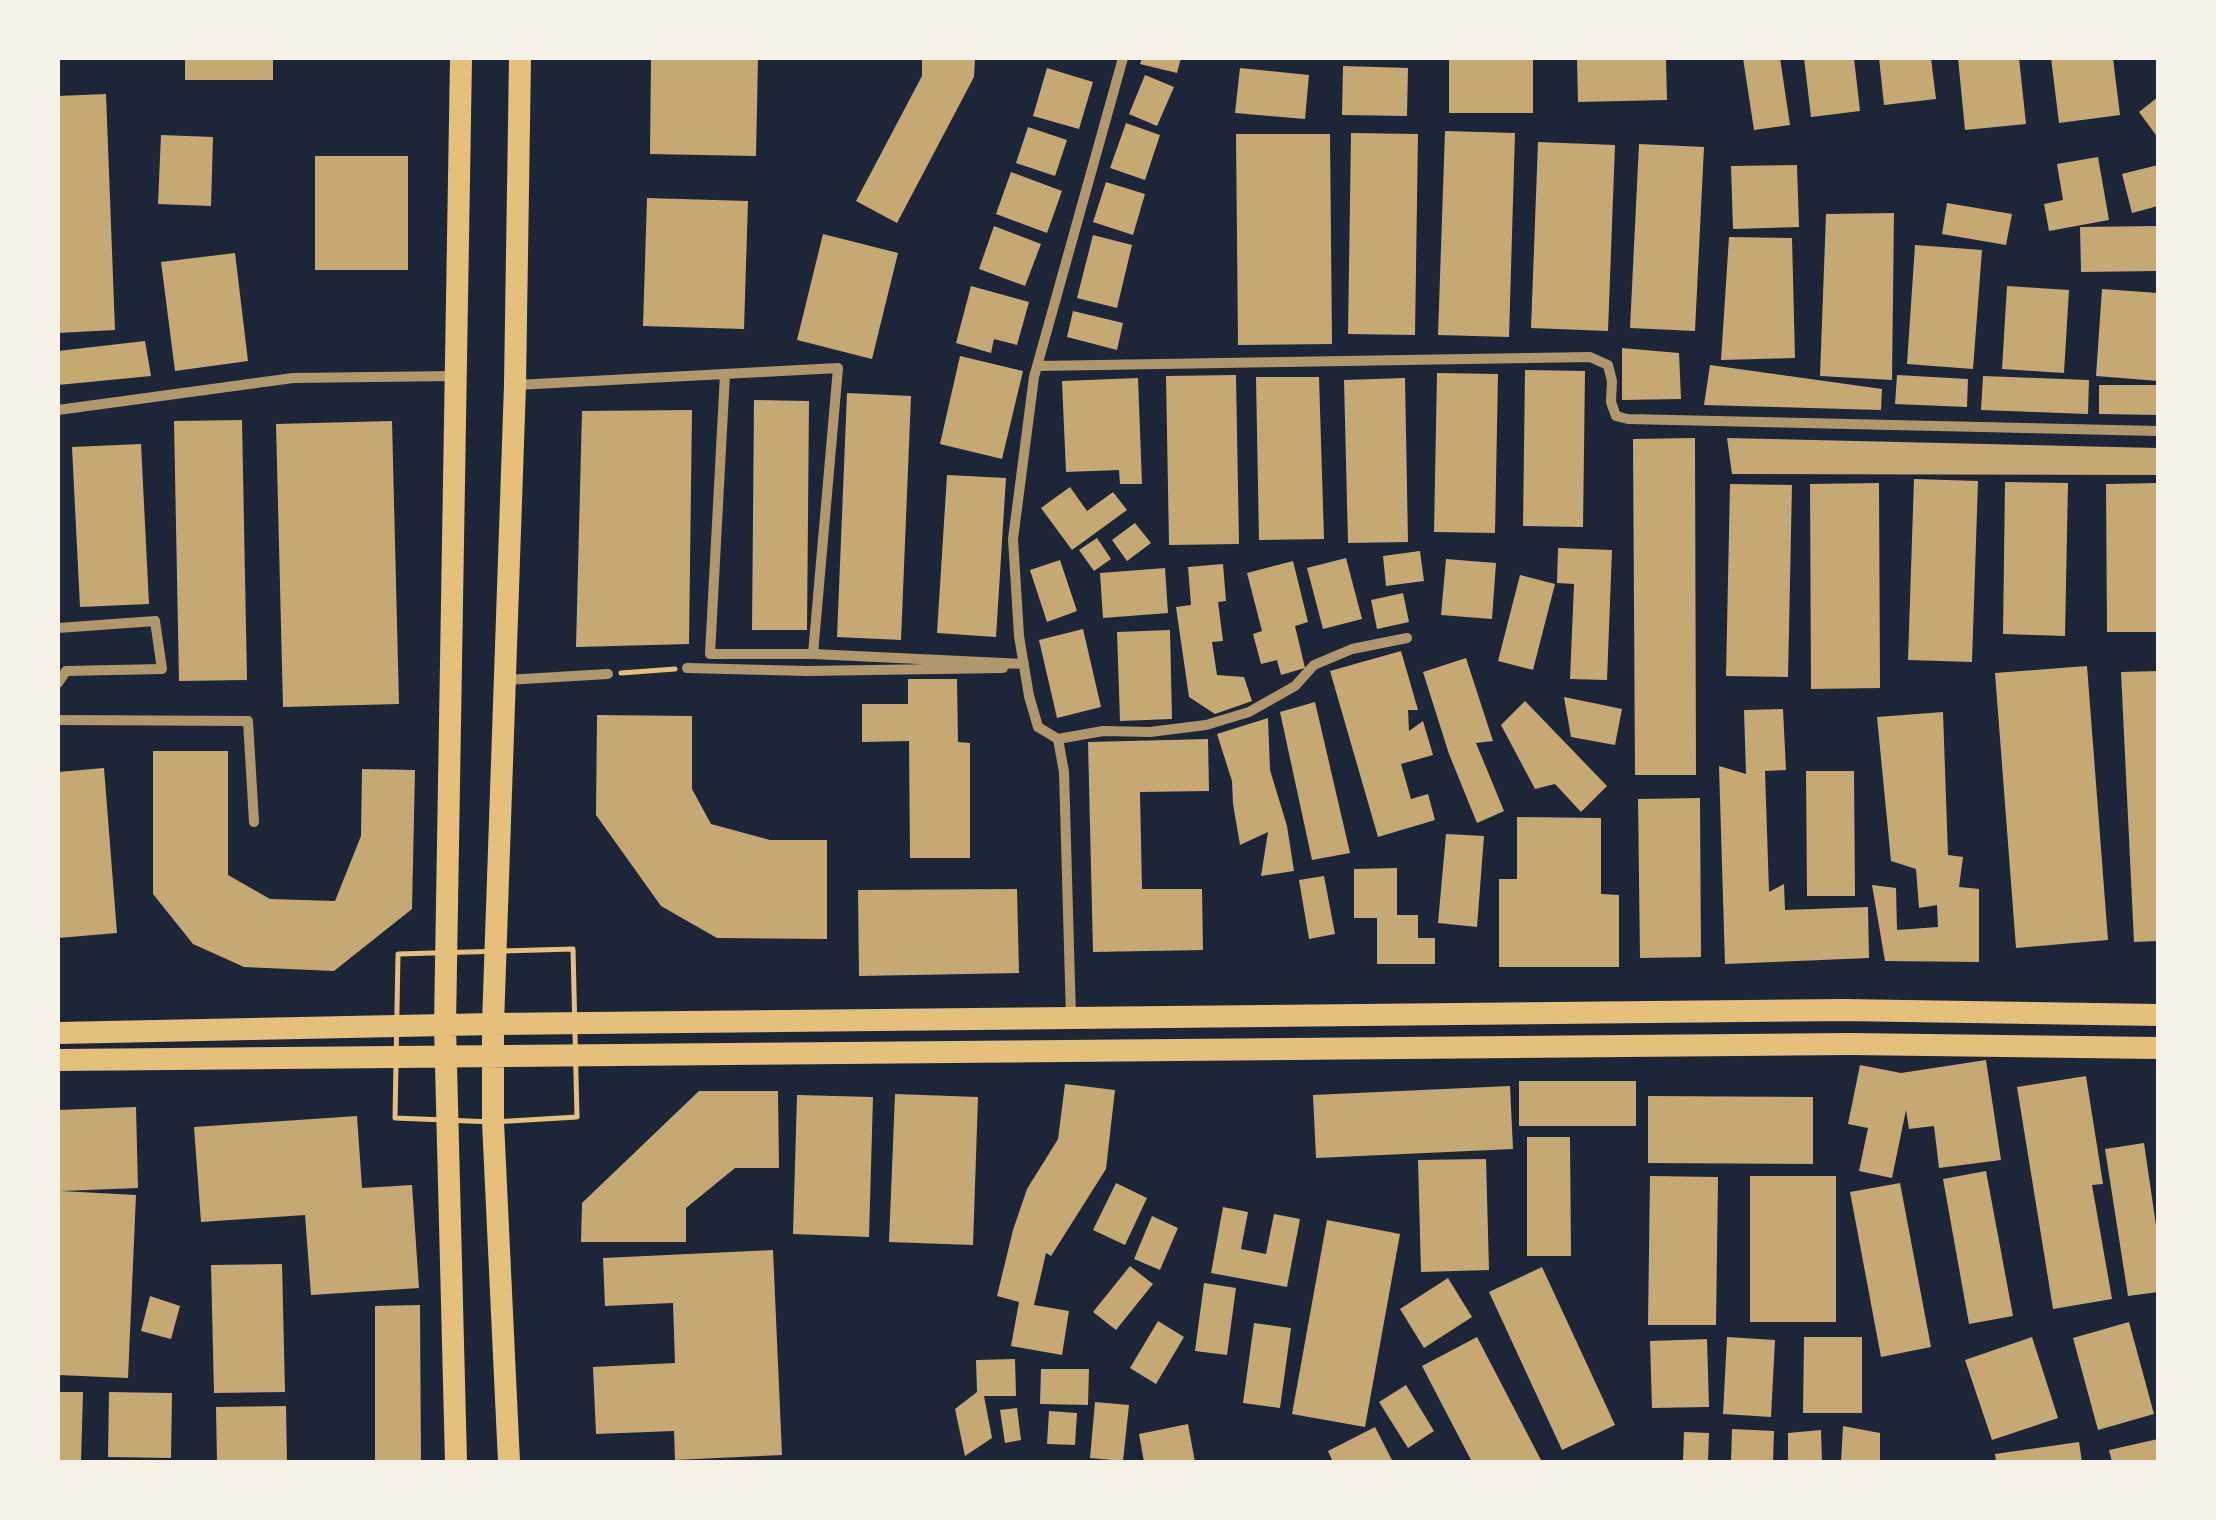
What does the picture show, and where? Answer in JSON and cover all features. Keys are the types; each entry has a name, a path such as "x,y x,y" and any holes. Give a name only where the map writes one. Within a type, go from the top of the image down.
{"main road":[{"path":"456,1462 445,1025 461,58"},
{"path":"509,1462 493,1122 493,1024 515,385 520,58"},
{"path":"58,1033 493,1024 1823,1010 2158,1015"},
{"path":"58,1060 1830,1044 2158,1048"}],"street":[{"path":"1124,58 1037,366 1014,539 1016,602 1029,696 1038,728 1058,739 1206,724 1249,712 1295,686 1314,665 1352,649 1407,638"},
{"path":"1037,366 1590,357 1608,364 1616,416 1628,419 2158,432"},
{"path":"515,385 838,368 813,654"},
{"path":"726,374 710,654 813,654 1024,664"},
{"path":"58,410 293,378 456,376"},
{"path":"58,628 155,621 162,669 66,670 58,683"},
{"path":"688,668 977,670 1024,664"},
{"path":"506,680 608,674"},
{"path":"58,720 248,721 254,822"},
{"path":"1058,739 1064,772 1071,1018"}],"path":[{"path":"608,674 688,668"}],"shaded area":[{"path":"58,58 2158,58 2158,1462 58,1462"}],"building":[{"path":"185,58 273,58 273,80 185,80"},
{"path":"651,58 758,58 756,156 650,154"},
{"path":"922,58 975,58 974,77 897,223 856,201 922,76"},
{"path":"1142,58 1181,58 1177,73 1140,64"},
{"path":"1449,58 1533,58 1533,113 1449,113"},
{"path":"1577,58 1666,58 1667,100 1578,102"},
{"path":"1743,58 1780,58 1790,125 1754,130"},
{"path":"1804,58 1854,58 1860,111 1811,117"},
{"path":"1879,58 1931,58 1936,99 1884,105"},
{"path":"1958,58 2019,58 2026,124 1965,130"},
{"path":"2051,58 2113,58 2120,115 2059,123"},
{"path":"1343,66 1408,68 1407,116 1342,115"},
{"path":"1047,68 1093,82 1079,129 1033,116"},
{"path":"1240,68 1309,75 1305,119 1235,113"},
{"path":"1145,75 1174,87 1157,126 1129,114"},
{"path":"106,94 115,330 58,333 58,96"},
{"path":"2158,97 2158,138 2139,112"},
{"path":"1126,123 1160,135 1145,180 1110,168"},
{"path":"1028,127 1067,140 1055,176 1016,163"},
{"path":"1445,131 1515,133 1509,337 1438,335"},
{"path":"1351,133 1418,134 1415,335 1348,334"},
{"path":"1236,134 1330,134 1332,344 1238,345"},
{"path":"161,135 213,137 211,206 158,204"},
{"path":"1538,142 1615,145 1608,331 1531,328"},
{"path":"1639,144 1704,147 1695,331 1630,328"},
{"path":"315,156 408,156 408,270 315,270"},
{"path":"2098,157 2109,220 2049,231 2044,204 2063,200 2057,164"},
{"path":"1797,165 1799,227 1733,229 1731,166"},
{"path":"2158,165 2158,206 2132,213 2122,174"},
{"path":"1011,172 1062,191 1047,233 996,214"},
{"path":"1106,182 1145,194 1133,235 1093,222"},
{"path":"647,198 748,201 744,329 643,326"},
{"path":"1947,203 2012,214 2006,245 1942,234"},
{"path":"1894,213 1892,380 1820,376 1826,214"},
{"path":"994,226 1041,244 1025,286 979,269"},
{"path":"2158,226 2158,271 2081,272 2080,227"},
{"path":"823,234 898,253 872,359 797,340"},
{"path":"1093,235 1132,245 1117,308 1077,298"},
{"path":"1729,237 1792,238 1795,358 1721,360"},
{"path":"1915,245 1982,250 1973,369 1907,364"},
{"path":"235,253 248,361 175,371 161,262"},
{"path":"971,286 1029,302 1017,345 994,339 991,353 956,343"},
{"path":"2007,286 2069,290 2064,373 2002,369"},
{"path":"2102,289 2158,293 2158,381 2096,376"},
{"path":"1073,311 1123,323 1117,350 1067,337"},
{"path":"145,341 151,376 58,385 58,351"},
{"path":"1622,348 1679,353 1681,399 1622,400"},
{"path":"960,356 1023,371 1002,459 940,444"},
{"path":"1710,365 1882,389 1881,410 1704,405"},
{"path":"1525,370 1585,371 1583,527 1523,526"},
{"path":"1437,373 1498,374 1495,533 1434,532"},
{"path":"1236,375 1239,544 1169,545 1166,376"},
{"path":"1897,375 1968,379 1967,407 1895,404"},
{"path":"1983,376 2089,380 2088,414 1981,410"},
{"path":"1256,377 1319,377 1324,539 1259,540"},
{"path":"1138,378 1142,484 1120,484 1119,470 1066,472 1062,381"},
{"path":"1405,378 1408,542 1348,543 1344,380"},
{"path":"2099,385 2158,385 2158,415 2099,414"},
{"path":"847,393 911,396 901,640 837,637"},
{"path":"754,400 809,401 807,630 752,630"},
{"path":"692,410 689,644 576,647 582,411"},
{"path":"242,420 247,680 179,681 174,421"},
{"path":"392,421 399,704 283,707 276,424"},
{"path":"1695,438 1696,775 1635,775 1633,439"},
{"path":"1727,438 2158,448 2158,475 1732,474"},
{"path":"141,444 149,604 80,607 72,447"},
{"path":"947,475 1006,478 996,637 937,633"},
{"path":"1914,479 1978,481 1972,662 1908,660"},
{"path":"2005,482 2068,483 2065,636 2003,634"},
{"path":"1879,483 1880,688 1811,689 1810,484"},
{"path":"2158,483 2158,632 2107,632 2106,484"},
{"path":"1730,484 1792,485 1788,677 1726,676"},
{"path":"1070,487 1087,511 1113,492 1127,510 1072,550 1041,508"},
{"path":"1135,523 1151,543 1127,561 1112,540"},
{"path":"1097,538 1111,559 1094,571 1079,550"},
{"path":"1558,548 1612,550 1607,680 1570,679 1574,584 1557,583"},
{"path":"1420,551 1424,581 1386,586 1383,556"},
{"path":"1346,558 1362,619 1323,629 1307,568"},
{"path":"1446,559 1496,563 1492,619 1441,615"},
{"path":"1060,560 1077,611 1047,622 1030,570"},
{"path":"1293,561 1308,622 1295,626 1305,668 1281,675 1277,660 1261,664 1253,634 1262,631 1247,573"},
{"path":"1223,564 1226,601 1218,602 1223,641 1212,642 1217,675 1244,677 1252,701 1215,714 1189,697 1176,607 1191,605 1188,567"},
{"path":"1165,568 1168,613 1103,618 1100,573"},
{"path":"1520,575 1555,584 1533,670 1498,661"},
{"path":"1403,593 1409,622 1377,629 1371,600"},
{"path":"1083,629 1101,707 1057,718 1039,640"},
{"path":"1170,630 1172,719 1120,721 1117,632"},
{"path":"1401,651 1418,710 1408,710 1409,731 1423,721 1433,755 1401,764 1411,799 1428,794 1435,820 1378,837 1330,671"},
{"path":"1466,658 1493,741 1476,743 1504,811 1477,823 1449,754 1423,672"},
{"path":"2087,666 2108,940 2016,948 1995,673"},
{"path":"2158,671 2158,941 2134,942 2121,672"},
{"path":"908,679 957,679 958,742 970,743 970,858 910,858 909,741 862,742 862,704 908,704"},
{"path":"1564,697 1622,709 1615,745 1571,737"},
{"path":"1525,701 1607,786 1581,812 1555,784 1535,789 1501,725"},
{"path":"1315,702 1350,853 1312,860 1280,712"},
{"path":"1783,709 1786,770 1765,771 1769,892 1784,884 1785,910 1868,907 1869,958 1725,964 1719,766 1746,774 1744,710"},
{"path":"1943,712 1948,855 1963,857 1959,887 1979,889 1979,962 1885,961 1872,885 1896,888 1897,930 1938,927 1937,905 1919,908 1916,869 1891,861 1877,717"},
{"path":"597,715 692,716 692,789 711,824 770,840 827,840 827,939 717,938 661,906 596,815"},
{"path":"1268,718 1270,770 1287,826 1294,871 1261,876 1268,832 1240,845 1232,781 1217,734"},
{"path":"1208,739 1209,791 1140,792 1142,889 1202,889 1203,950 1093,952 1088,742"},
{"path":"153,751 228,751 228,875 270,899 335,901 361,836 362,769 415,770 412,909 334,971 244,967 193,944 153,894"},
{"path":"104,768 117,933 58,938 58,772"},
{"path":"1806,771 1854,771 1855,896 1807,896"},
{"path":"1700,798 1701,957 1640,958 1638,799"},
{"path":"1517,817 1601,818 1601,894 1619,895 1619,967 1499,967 1499,879 1517,879"},
{"path":"1446,834 1484,836 1477,927 1438,923"},
{"path":"1397,868 1397,915 1418,915 1418,938 1435,938 1435,964 1377,964 1377,918 1354,918 1354,869"},
{"path":"1324,876 1335,934 1309,939 1299,880"},
{"path":"1017,889 1019,973 859,976 858,890"},
{"path":"1986,1060 2001,1160 1939,1168 1934,1126 1909,1129 1906,1110 1892,1178 1859,1171 1868,1128 1848,1124 1860,1065 1901,1073"},
{"path":"2086,1076 2103,1184 2092,1185 2112,1299 2053,1309 2017,1087"},
{"path":"1519,1081 1636,1081 1636,1126 1519,1126"},
{"path":"1065,1084 1115,1090 1106,1169 1051,1256 1046,1253 1034,1305 1069,1311 1062,1355 1011,1346 1019,1302 997,1296 1027,1189 1058,1139"},
{"path":"1510,1086 1513,1149 1316,1158 1313,1095"},
{"path":"699,1091 778,1091 779,1168 735,1168 686,1208 686,1242 581,1242 582,1203"},
{"path":"895,1094 978,1097 973,1245 889,1242"},
{"path":"797,1095 873,1097 869,1237 793,1234"},
{"path":"1648,1096 1813,1097 1813,1164 1648,1163"},
{"path":"136,1107 138,1188 61,1191 136,1195 128,1378 58,1375 58,1110"},
{"path":"357,1116 362,1188 412,1185 419,1288 311,1295 305,1215 201,1222 194,1127"},
{"path":"1527,1137 1570,1137 1571,1256 1527,1256"},
{"path":"2144,1143 2158,1239 2158,1292 2128,1296 2105,1149"},
{"path":"1486,1159 1489,1270 1421,1272 1418,1160"},
{"path":"1986,1171 2013,1316 1969,1324 1943,1179"},
{"path":"1650,1176 1718,1177 1716,1325 1648,1325"},
{"path":"1750,1176 1836,1176 1836,1322 1750,1322"},
{"path":"1116,1183 1147,1198 1125,1245 1093,1230"},
{"path":"1900,1183 1931,1347 1881,1357 1850,1192"},
{"path":"1223,1207 1248,1212 1241,1249 1266,1254 1274,1214 1300,1219 1287,1287 1211,1273"},
{"path":"1152,1216 1178,1228 1160,1270 1134,1259"},
{"path":"1327,1220 1400,1234 1365,1427 1292,1414"},
{"path":"773,1250 782,1455 675,1460 674,1431 596,1434 593,1367 675,1363 673,1303 605,1306 603,1258"},
{"path":"282,1264 285,1392 214,1393 211,1265"},
{"path":"1130,1266 1153,1284 1116,1330 1093,1312"},
{"path":"1542,1267 1615,1425 1562,1450 1489,1292"},
{"path":"1448,1278 1472,1317 1424,1348 1400,1309"},
{"path":"1204,1283 1236,1288 1227,1355 1195,1351"},
{"path":"150,1296 180,1306 171,1339 141,1331"},
{"path":"420,1305 421,1462 375,1462 375,1306"},
{"path":"1158,1321 1184,1337 1156,1384 1130,1368"},
{"path":"2129,1322 2154,1414 2098,1430 2073,1338"},
{"path":"1254,1323 1291,1328 1280,1408 1243,1403"},
{"path":"1477,1337 1542,1462 1472,1462 1422,1366"},
{"path":"1727,1337 1775,1340 1771,1417 1723,1414"},
{"path":"1804,1337 1862,1337 1862,1413 1803,1413"},
{"path":"2032,1337 2058,1418 1992,1440 1965,1360"},
{"path":"1707,1339 1709,1407 1652,1408 1650,1341"},
{"path":"1015,1359 1016,1396 984,1396 992,1438 965,1456 955,1409 977,1392 976,1360"},
{"path":"1041,1369 1089,1369 1088,1405 1040,1404"},
{"path":"1406,1385 1434,1431 1408,1448 1379,1402"},
{"path":"58,1392 83,1392 81,1462 58,1462"},
{"path":"109,1392 172,1393 171,1458 108,1457"},
{"path":"1095,1402 1129,1405 1123,1461 1090,1458"},
{"path":"286,1406 287,1462 217,1462 216,1407"},
{"path":"1017,1408 1021,1440 1005,1443 1000,1410"},
{"path":"1049,1411 1077,1413 1075,1445 1047,1444"},
{"path":"1188,1424 1195,1462 1144,1462 1139,1434"},
{"path":"1843,1426 1880,1433 1880,1462 1841,1462"},
{"path":"1375,1427 1393,1462 1333,1462 1328,1451"},
{"path":"1732,1429 1774,1431 1773,1462 1731,1462"},
{"path":"1821,1430 1822,1462 1788,1462 1788,1433"},
{"path":"1684,1432 1709,1433 1708,1462 1683,1462"},
{"path":"2158,1439 2158,1462 2112,1462 2109,1450"},
{"path":"2079,1442 2082,1462 1996,1462 1995,1454"}]}
